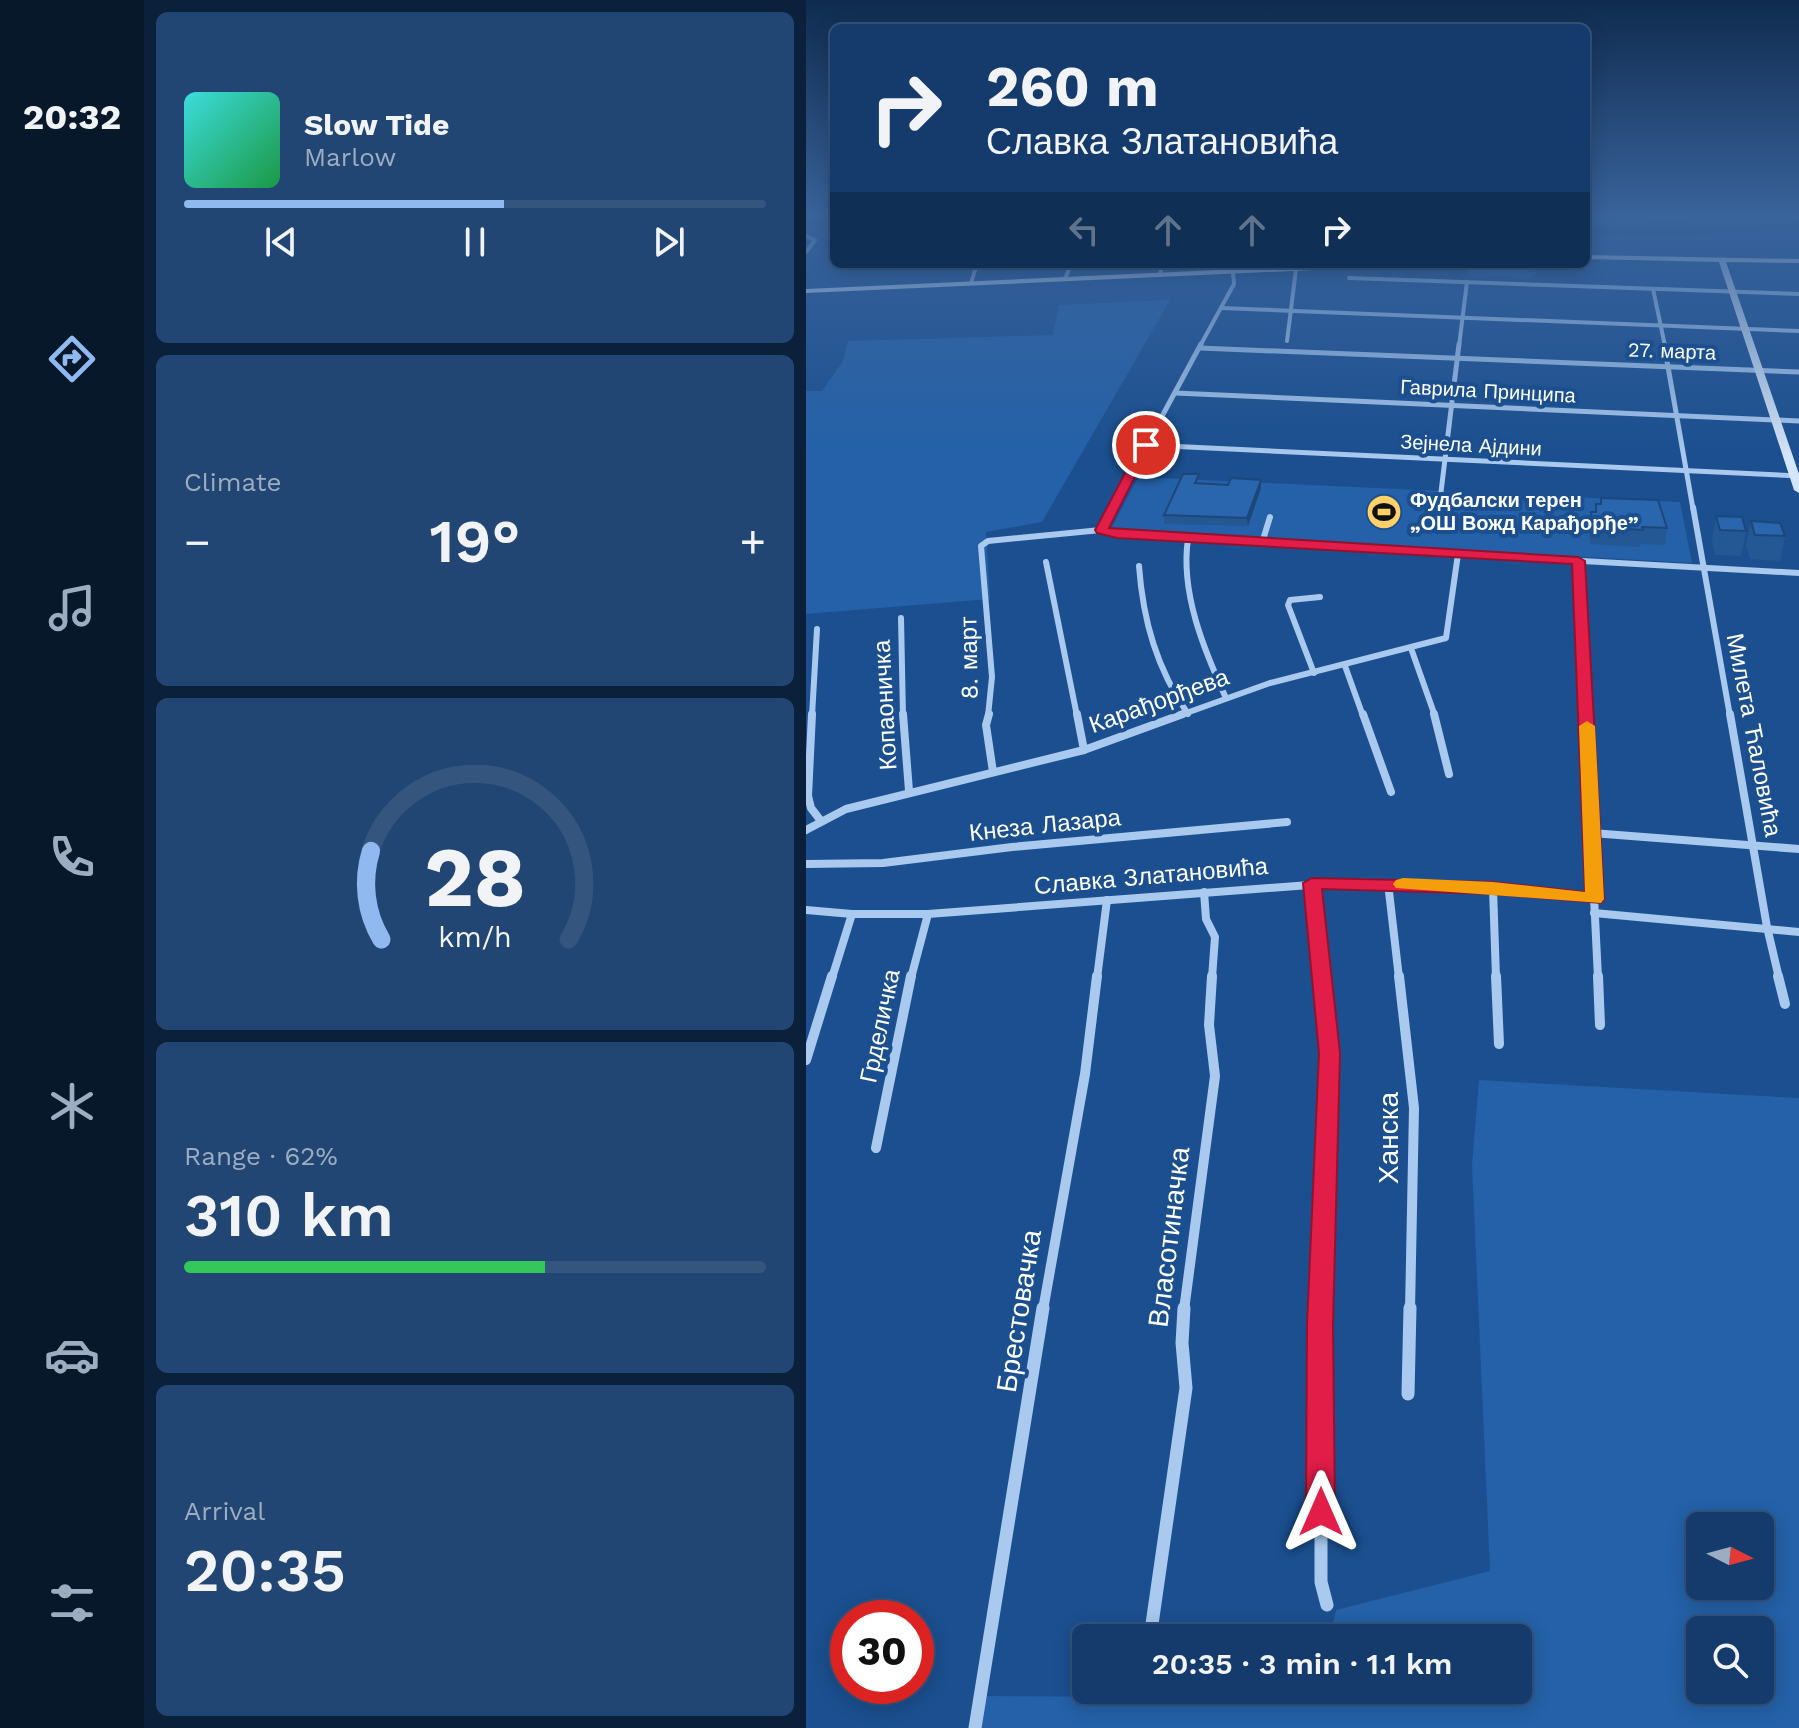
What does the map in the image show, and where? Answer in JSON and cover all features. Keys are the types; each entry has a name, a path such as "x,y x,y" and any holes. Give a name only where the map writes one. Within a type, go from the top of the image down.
{"main road":[{"path":"1735,297 1797,476 1799,490"}],"street":[{"path":"1227,297 1101,530 1117,535 1799,573"},
{"path":"1287,341 1293,297"},
{"path":"1441,492 1465,297"},
{"name":"Милета Ћаловића","path":"1655,297 1679,415 1702,567 1755,846 1767,927 1785,1004"},
{"path":"1221,308 1799,331"},
{"name":"27. марта","path":"1200,348 1799,372"},
{"name":"Гаврила Принципа","path":"1175,393 1799,421"},
{"name":"Зејнела Ајдини","path":"1146,445 1797,476"},
{"path":"1262,543 1270,517"},
{"name":"8. март","path":"993,772 986,725 992,701 992,677 982,543 1038,534 1101,530"},
{"path":"1188,539 1185,553 1194,607 1226,698"},
{"name":"Карађорђева","path":"806,830 846,809 1084,750 1270,683 1412,651 1446,638 1458,554"},
{"path":"1578,561 1600,1025"},
{"path":"1046,562 1084,750"},
{"path":"1139,566 1140,591 1155,654 1164,678 1188,714"},
{"path":"1314,673 1288,605 1290,600 1297,597 1320,597"},
{"name":"Копаоничка","path":"901,618 904,737 909,791"},
{"path":"817,629 808,796 811,808 821,821"},
{"path":"1412,651 1431,702 1449,774"},
{"path":"1345,666 1391,792"},
{"name":"Кнеза Лазара","path":"806,864 883,863 1012,847 1287,822"},
{"path":"1592,833 1799,849"},
{"path":"1312,883 1330,1053 1320,1325 1321,1582 1327,1605"},
{"name":"Славка Златановића","path":"806,910 852,914 928,914 1312,883 1493,888 1594,899"},
{"name":"Ханска","path":"1388,883 1414,1108 1408,1394"},
{"path":"1493,888 1499,1044"},
{"name":"Власотиначка","path":"1152,1624 1186,1388 1182,1343 1184,1311 1215,1076 1209,1025 1215,937 1206,919 1204,892"},
{"name":"Брестовачка","path":"975,1728 1060,1202 1085,1074 1107,900"},
{"path":"1594,913 1799,932"},
{"path":"806,1060 852,914"},
{"name":"Грделичка","path":"876,1148 913,966 928,914"}],"shaded area":[{"path":"1170,300 1042,522 986,532 990,599 806,614 806,391 822,391 843,361 848,341 1053,335 1059,305"},
{"path":"1138,477 1680,502 1692,563 1116,530 1112,527"},
{"path":"1479,1080 1799,1098 1799,1728 974,1728 979,1696 1072,1697 1072,1704 1532,1704 1532,1624 1333,1624 1336,1610 1490,1571 1472,1165"}],"building":[{"path":"1183,474 1199,474 1195,483 1228,485 1231,478 1261,480 1247,518 1164,515"},
{"path":"1601,498 1658,500 1667,528 1592,527 1591,512 1596,512 1596,504 1601,504"},
{"path":"1716,516 1742,517 1746,531 1720,530"},
{"path":"1751,521 1780,523 1785,536 1755,535"}],"slow traffic":[{"path":"1403,884 1493,888 1594,899 1587,726"}],"place":[{"name":"Фудбалски терен „ОШ Вожд Карађорђе”","path":"1384,512"}],"route":[{"path":"1146,445 1101,530 1117,535 1578,561 1594,899 1493,888 1312,883 1330,1053 1320,1325 1321,1512"}]}
